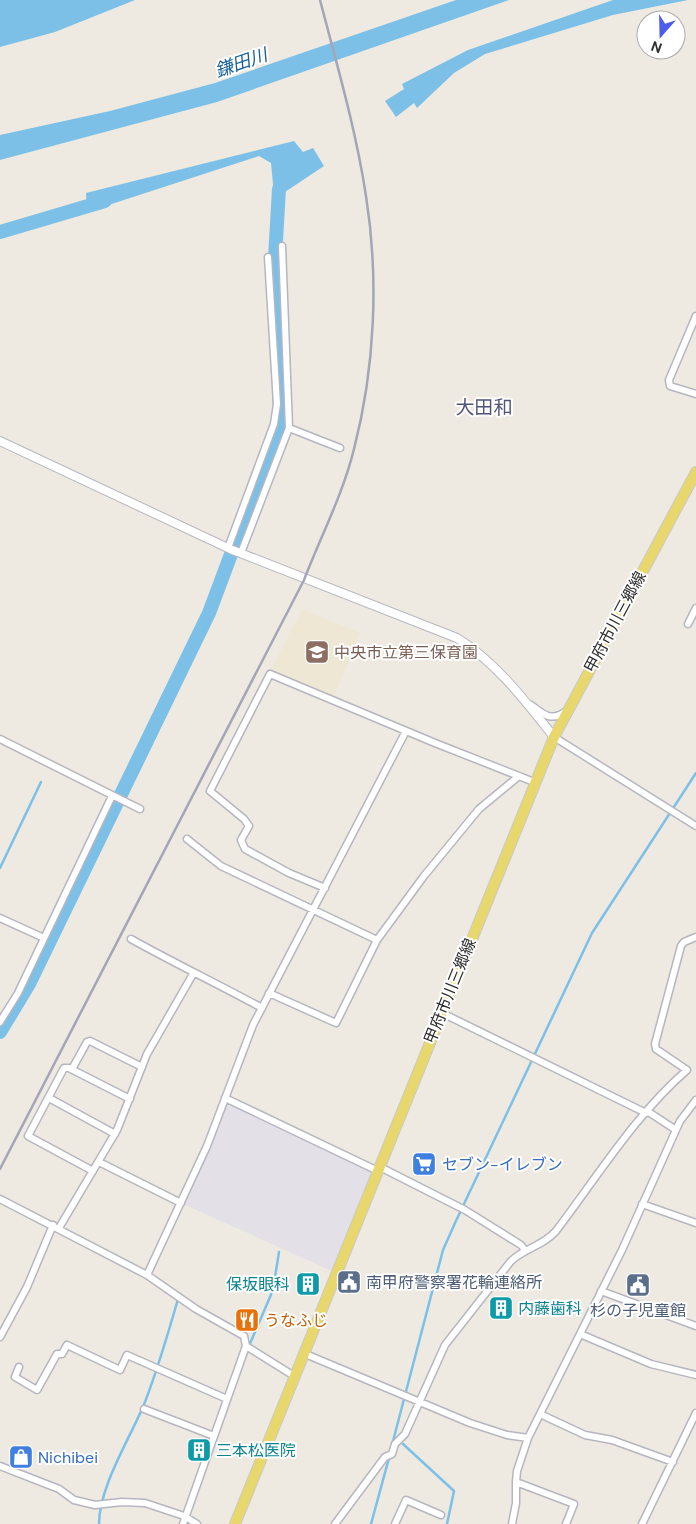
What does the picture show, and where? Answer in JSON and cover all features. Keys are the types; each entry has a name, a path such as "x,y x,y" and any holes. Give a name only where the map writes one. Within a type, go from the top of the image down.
{"main road":[{"name":"甲府市川三郷線","path":"235,1524 302,1353 379,1169 534,782 568,710 696,472"}],"street":[{"path":"234,551 290,428 282,246"},
{"path":"234,551 274,424 277,404 268,257"},
{"path":"696,316 669,380 670,386 696,394"},
{"path":"290,428 340,448"},
{"path":"0,441 234,551 457,638 475,651 528,703 554,737 696,826"},
{"path":"688,624 696,608"},
{"path":"324,888 289,873 245,849 241,840 249,826 244,819 210,791 270,674 534,782"},
{"path":"528,703 551,718 568,710"},
{"path":"146,1275 207,1146 269,993 314,911 324,888 406,731"},
{"path":"0,739 140,809"},
{"path":"269,993 336,1023 378,940 466,822 519,776"},
{"path":"0,1022 18,993 114,796"},
{"path":"187,839 221,866 378,940"},
{"path":"0,918 44,938"},
{"path":"335,1524 389,1455 395,1444 405,1434 445,1345 511,1261 525,1250 541,1244 552,1235 663,1090 687,1070 656,1049 655,1044 681,946 684,942 696,937"},
{"path":"131,939 193,974 208,978 262,1008"},
{"path":"59,1228 115,1134 147,1054 193,974"},
{"path":"442,1013 646,1112 676,1130"},
{"path":"72,1069 87,1042 90,1041 142,1068"},
{"path":"93,1171 28,1136 64,1068 72,1069 130,1099"},
{"path":"48,1098 115,1134"},
{"path":"226,1098 462,1209 521,1245 525,1250"},
{"path":"512,1524 516,1503 517,1471 528,1438 601,1291 676,1130 696,1100"},
{"path":"99,1162 181,1203"},
{"path":"0,1199 59,1228 146,1275 196,1309 244,1336 248,1347 294,1376"},
{"path":"642,1204 696,1223"},
{"path":"0,1337 27,1287 53,1225"},
{"path":"601,1291 696,1326"},
{"path":"580,1334 650,1364 696,1375"},
{"path":"19,1367 15,1377 37,1390 56,1354 62,1354 68,1345 120,1370 127,1355 227,1399"},
{"path":"183,1524 184,1516 248,1347"},
{"path":"302,1353 470,1423 528,1438"},
{"path":"144,1409 214,1436"},
{"path":"642,1524 672,1462 694,1426 696,1413"},
{"path":"540,1414 585,1436 612,1440 672,1462"},
{"path":"0,1466 59,1489 74,1500 101,1504 122,1502 145,1503 184,1516 198,1524"},
{"path":"516,1482 574,1504 566,1524"},
{"path":"395,1524 406,1500 441,1515"}],"shaded area":[{"name":"中央市立第三保育園","path":"302,609 360,633 334,696 271,670"},
{"path":"225,1098 378,1171 336,1273 181,1203"}],"water":[{"path":"0,0 135,0 55,32 0,47"},
{"path":"456,0 509,0 217,102 0,160 0,135 110,111 215,83"},
{"path":"613,0 688,0 613,15 485,54 454,73 417,108 414,103 396,117 385,101 404,89 402,84 468,50"},
{"path":"294,141 303,152 313,148 324,166 282,194 274,195 271,163 259,156 87,212 86,193"}],"waterway":[{"path":"0,1032 29,984 209,613 278,429 280,414 275,258 279,189 285,178"},
{"path":"0,232 105,201"},
{"path":"392,1445 443,1250 455,1223 592,933 696,773"},
{"path":"0,868 41,782"},
{"path":"249,1346 273,1290 279,1252"},
{"path":"99,1524 104,1494 145,1402 159,1364 178,1299"},
{"path":"403,1444 454,1491 447,1524"},
{"path":"371,1524 389,1458"}],"railway":[{"path":"0,1169 304,580 338,499 354,449 367,387 373,323 373,259 366,196 357,147 320,0"}],"place":[{"name":"中央市立第三保育園","path":"317,652"},
{"name":"セブン-イレブン","path":"424,1164"},
{"name":"南甲府警察署花輪連絡所","path":"349,1282"},
{"name":"保坂眼科","path":"308,1284"},
{"name":"杉の子児童館","path":"638,1285"},
{"name":"内藤歯科","path":"501,1308"},
{"name":"うなふじ","path":"247,1320"},
{"name":"三本松医院","path":"199,1450"},
{"name":"Nichibei","path":"21,1457"}],"district":[{"name":"大田和","path":"484,407"}],"water label":[{"name":"鎌田川","path":"241,63"}]}
